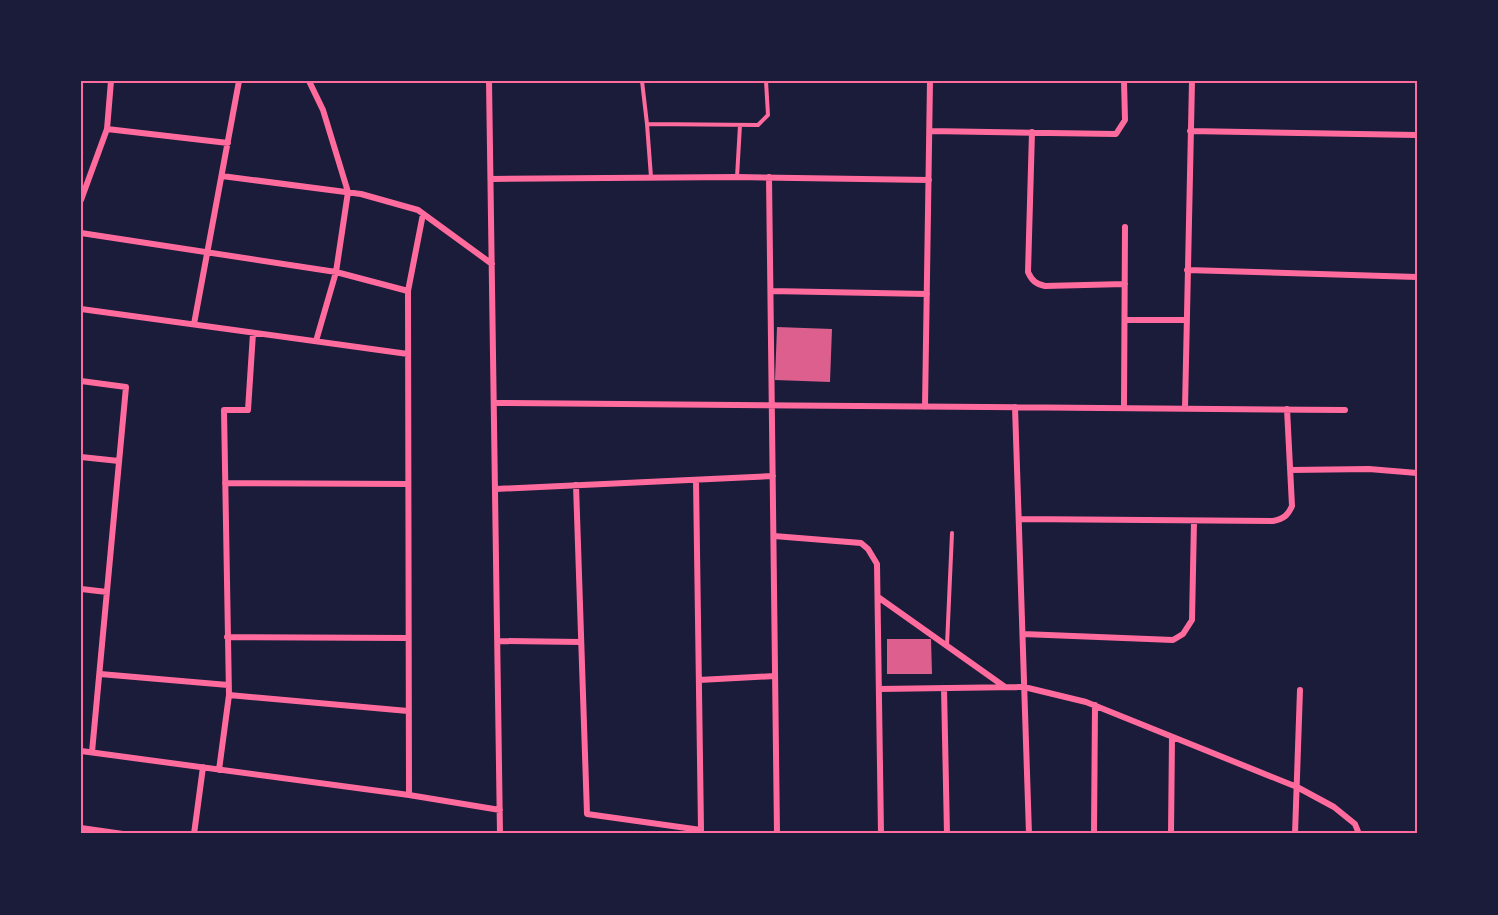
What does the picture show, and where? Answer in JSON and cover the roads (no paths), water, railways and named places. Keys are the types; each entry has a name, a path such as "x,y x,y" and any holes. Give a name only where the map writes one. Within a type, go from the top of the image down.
{"street":[{"path":"81,200 107,129 111,81"},
{"path":"194,324 239,81"},
{"path":"309,81 322,110 348,192 336,272 316,341"},
{"path":"489,81 500,834"},
{"path":"926,406 930,81"},
{"path":"930,131 1116,134 1125,120 1124,81"},
{"path":"1185,408 1191,81"},
{"path":"107,129 228,143"},
{"path":"1190,131 1417,135"},
{"path":"1032,132 1029,272 1031,279 1036,284 1045,286 1125,284"},
{"path":"222,176 361,194 418,210 492,264"},
{"path":"491,179 769,177 928,180"},
{"path":"769,177 777,834"},
{"path":"408,795 408,291 423,214"},
{"path":"1124,408 1125,227"},
{"path":"81,233 336,272 408,291"},
{"path":"1187,270 1417,277"},
{"path":"771,291 927,294"},
{"path":"81,309 408,354"},
{"path":"1125,320 1187,320"},
{"path":"219,770 229,695 224,410 248,410 253,333"},
{"path":"81,381 126,387 92,752"},
{"path":"495,403 1345,410"},
{"path":"1015,407 1029,834"},
{"path":"1019,519 1273,522 1282,520 1292,506 1287,409"},
{"path":"81,457 119,462"},
{"path":"1290,470 1369,469 1417,472"},
{"path":"496,489 773,476"},
{"path":"576,485 587,814 701,830 696,480"},
{"path":"225,483 408,484"},
{"path":"1023,634 1173,640 1183,634 1192,620 1194,521"},
{"path":"774,536 861,543 868,549 877,564 882,834"},
{"path":"81,589 107,592"},
{"path":"878,597 1005,687"},
{"path":"227,637 408,638"},
{"path":"498,641 581,642"},
{"path":"100,674 228,685"},
{"path":"699,680 775,676"},
{"path":"879,689 1024,687 1086,702 1297,787 1334,807 1355,824 1359,834"},
{"path":"944,688 947,834"},
{"path":"1295,834 1300,690"},
{"path":"229,695 408,711"},
{"path":"1094,834 1095,705"},
{"path":"1171,834 1172,737"},
{"path":"81,751 408,795 500,810"},
{"path":"194,834 203,767"},
{"path":"81,828 123,834"}],"lane":[{"path":"642,81 651,177"},
{"path":"647,124 758,125 768,115 766,81"},
{"path":"737,177 740,125"},
{"path":"947,645 952,533"}]}
